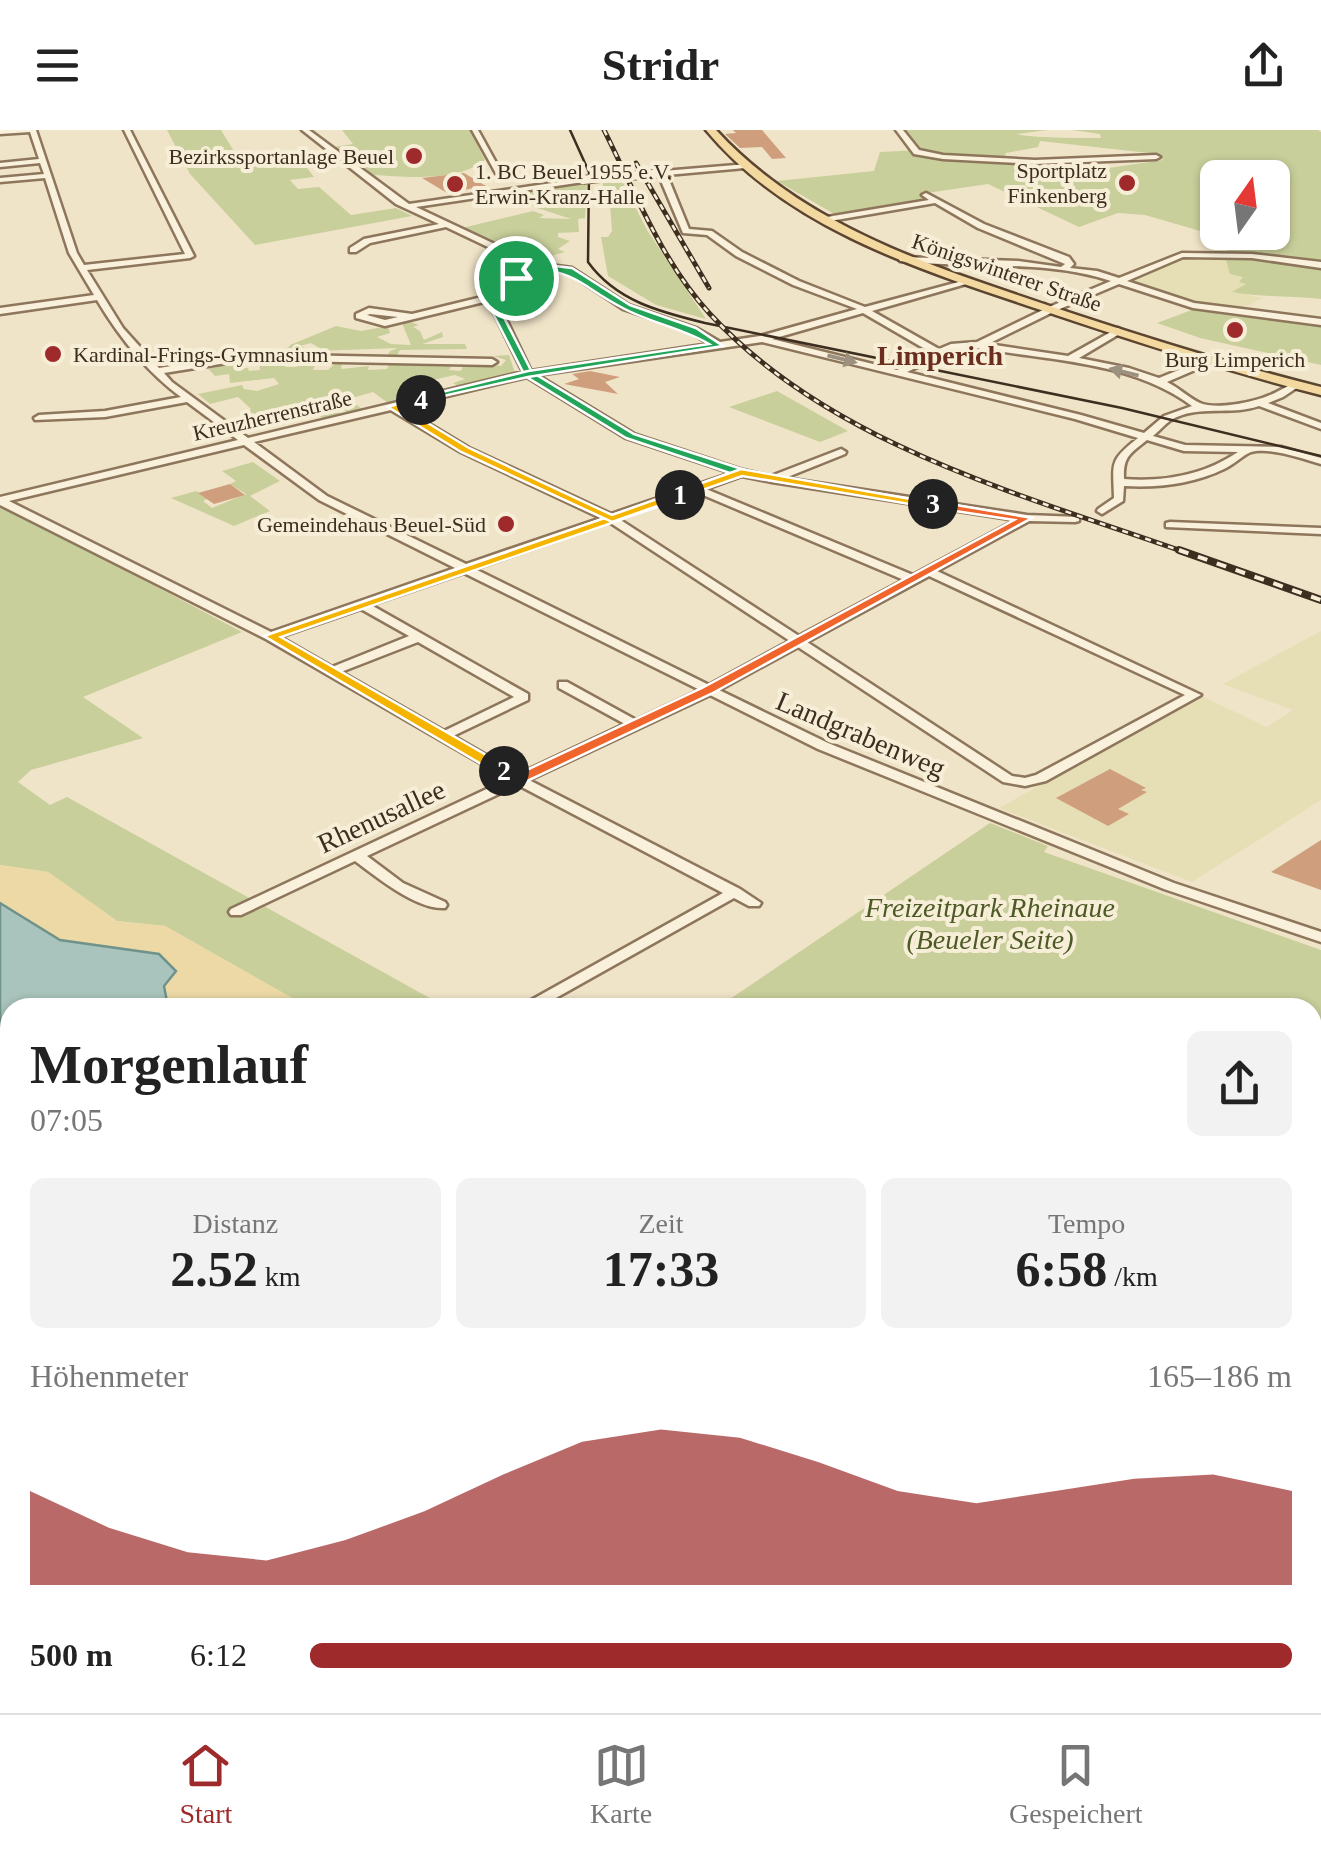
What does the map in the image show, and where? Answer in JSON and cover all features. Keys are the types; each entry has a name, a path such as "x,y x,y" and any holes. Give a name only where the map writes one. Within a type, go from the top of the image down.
{"main road":[{"name":"Königswinterer Straße","path":"711,130 745,166 903,259 1200,360 1321,391"}],"street":[{"path":"0,132 33,130"},
{"name":"Landgrabenweg","path":"33,130 80,268 119,329 156,371 188,399 344,510 706,691 1030,837 1060,843 1195,895 1321,937"},
{"path":"80,268 190,256 128,130"},
{"path":"305,130 389,196 408,206 532,265 569,270 626,307 693,330 718,346"},
{"path":"475,130 502,176"},
{"path":"899,130 918,152 943,157 1035,162 1156,158"},
{"path":"0,165 42,161"},
{"path":"408,206 583,180 745,166"},
{"path":"658,173 686,231 709,233 739,254 796,283 867,310 937,352"},
{"path":"0,180 46,176"},
{"path":"926,195 981,226 1066,259 1070,264 1064,269"},
{"path":"830,218 935,202"},
{"path":"353,250 367,241 444,224"},
{"path":"898,373 937,352 979,345 1052,310 1189,254 1252,256 1321,265"},
{"path":"903,259 1064,269 1125,280 1193,305 1321,322"},
{"path":"532,265 529,272 492,288 489,298 528,374 630,436 741,473 772,479 1026,518 1075,519"},
{"name":"Kreuzherrenstraße","path":"0,500 528,374 761,340 963,282"},
{"path":"2,308 98,297"},
{"path":"409,316 489,298"},
{"path":"1070,359 1118,332"},
{"path":"761,340 1184,448 1281,450 1321,461"},
{"path":"979,345 1070,359 1161,381 1182,390 1201,408"},
{"path":"156,371 245,357 492,362"},
{"path":"1161,381 1199,365"},
{"path":"1102,512 1118,499 1118,464 1142,436 1171,416 1201,408 1260,403 1294,385"},
{"path":"40,418 126,412 188,399"},
{"path":"1260,403 1321,426"},
{"path":"394,407 465,450 612,519 1008,779 1026,782 1041,778 1195,695 930,572"},
{"path":"1119,482 1162,484 1224,466 1247,451"},
{"path":"772,479 841,452"},
{"path":"270,636 741,473"},
{"path":"698,489 915,580"},
{"path":"0,500 270,636 518,780 754,903"},
{"name":"Rhenusallee","path":"236,912 706,691 1026,518"},
{"path":"1170,524 1321,531"},
{"path":"361,604 524,697 444,736"},
{"path":"332,672 416,638"},
{"path":"563,685 634,724"},
{"path":"356,855 398,886 440,906"},
{"path":"543,998 735,892"}],"shaded area":[{"path":"1227,256 1247,284 1234,292 1263,298 1238,310 1192,304 1129,282 1181,257"},
{"path":"1321,631 1321,800 1192,882 999,808 1201,696 1267,727 1293,710 1223,684"}],"green space":[{"path":"167,130 221,130 243,166 327,154 338,163 307,168 314,177 290,180 298,189 319,187 351,215 396,208 412,216 255,245 190,174"},
{"name":"Bezirkssportanlage Beuel","path":"342,130 470,130 485,160 446,175 374,175 363,172 334,147 353,144"},
{"path":"904,130 1048,130 1017,134 1101,138 1100,134 1072,130 1318,130 1321,299 1232,292 1246,284 1239,282 1243,277 1230,274 1224,253 1228,250 1290,250 1290,160 1200,160 1200,231 1145,215 1118,213 1079,227 988,184 920,194 925,202 836,215 777,181 874,171 880,152 920,150","holes":["1040,141 1158,154 1163,160 1095,170 1068,168 1059,162 1004,159 1006,153 1038,147"]},
{"path":"587,181 585,218 578,219 579,232 558,233 558,237 570,241 558,249 565,252 540,259 462,228 533,211 544,215 539,218 571,219 525,204 525,194 519,190"},
{"path":"603,183 623,183 647,230 706,319 656,305 608,276 601,237 608,237 612,231 609,191 602,191"},
{"path":"1197,308 1321,323 1321,365 1200,338 1157,323"},
{"path":"401,321 419,325 413,327 424,340 442,332 443,337 422,344 465,344 467,349 400,350 397,356 405,359 386,358 398,348 317,351 321,349 311,343 300,346 314,352 312,356 287,356 289,349 283,356 290,345 336,326 361,331 388,326 390,333 377,337 391,344 411,345"},
{"path":"509,355 515,373 458,386 453,383 465,379 455,375 398,388 409,398 388,403 373,392 338,402 346,408 357,405 362,409 347,412 328,399 322,401 329,406 318,412 342,413 323,418 306,409 269,418 272,423 250,418 254,416 247,411 251,409 238,397 210,404 198,394 242,385 257,391 279,384 274,378 230,383 229,374 215,376 205,365 236,361 237,368 249,371 260,370 259,363 273,360 287,363 285,367 320,362 333,361 316,363 313,370 328,370 338,361 360,361 342,364 341,369 387,369 389,364 381,362 453,363 449,370 461,371 464,363 501,366 506,360 493,356"},
{"path":"777,391 848,431 820,442 729,407"},
{"path":"253,462 280,481 250,496 270,511 234,526 171,498 196,491 209,498 203,501 212,508 246,494 230,484 236,481 222,471"},
{"path":"0,504 242,632 83,697 143,738 31,770 18,782 50,805 67,797 430,998 292,998 165,926 117,921 48,872 0,865"},
{"name":"Freizeitpark Rheinaue (Beueler Seite)","path":"990,823 1048,846 1044,852 1321,950 1321,998 731,998"}],"sand":[{"path":"0,865 48,872 117,921 165,926 292,998 166,998 157,954 60,940 0,903"}],"water":[{"path":"0,903 60,940 159,954 176,971 164,986 166,998 0,998"}],"building":[{"path":"733,130 762,130 786,158 772,159 762,147 740,148 725,134 736,133"},
{"name":"1. BC Beuel 1955 e.V. Erwin-Kranz-Halle","path":"464,173 486,186 447,193 422,178"},
{"path":"590,371 620,377 605,382 618,394 564,384 579,379 572,374"},
{"path":"230,484 245,495 214,504 198,493"},
{"path":"1110,769 1147,792 1118,809 1129,814 1108,826 1056,798"},
{"path":"1321,840 1321,890 1271,872"}],"tram line":[{"path":"570,130 589,172 588,262 612,286 640,303 705,323 1122,408 1321,456"}],"railway":[{"path":"604,130 678,272 710,314 759,360 871,432 932,461 1187,553"},
{"path":"636,163 709,288"},
{"path":"1179,550 1321,600"}],"place":[{"name":"Bezirkssportanlage Beuel","path":"414,156"},
{"name":"Sportplatz Finkenberg","path":"1127,183"},
{"name":"1. BC Beuel 1955 e.V. Erwin-Kranz-Halle","path":"455,184"},
{"name":"Burg Limperich","path":"1235,330"},
{"name":"Kardinal-Frings-Gymnasium","path":"53,354"},
{"name":"Gemeindehaus Beuel-Süd","path":"506,524"}],"district":[{"name":"Limperich","path":"940,355"}],"route":[{"path":"516,278 492,288 489,298 528,374 630,436 741,473 698,489 466,570 270,636 518,780 800,643 1026,518 741,473 612,519 465,450 394,407 528,374 718,346 693,330 626,307 569,270 532,265 529,272 516,278"}]}
